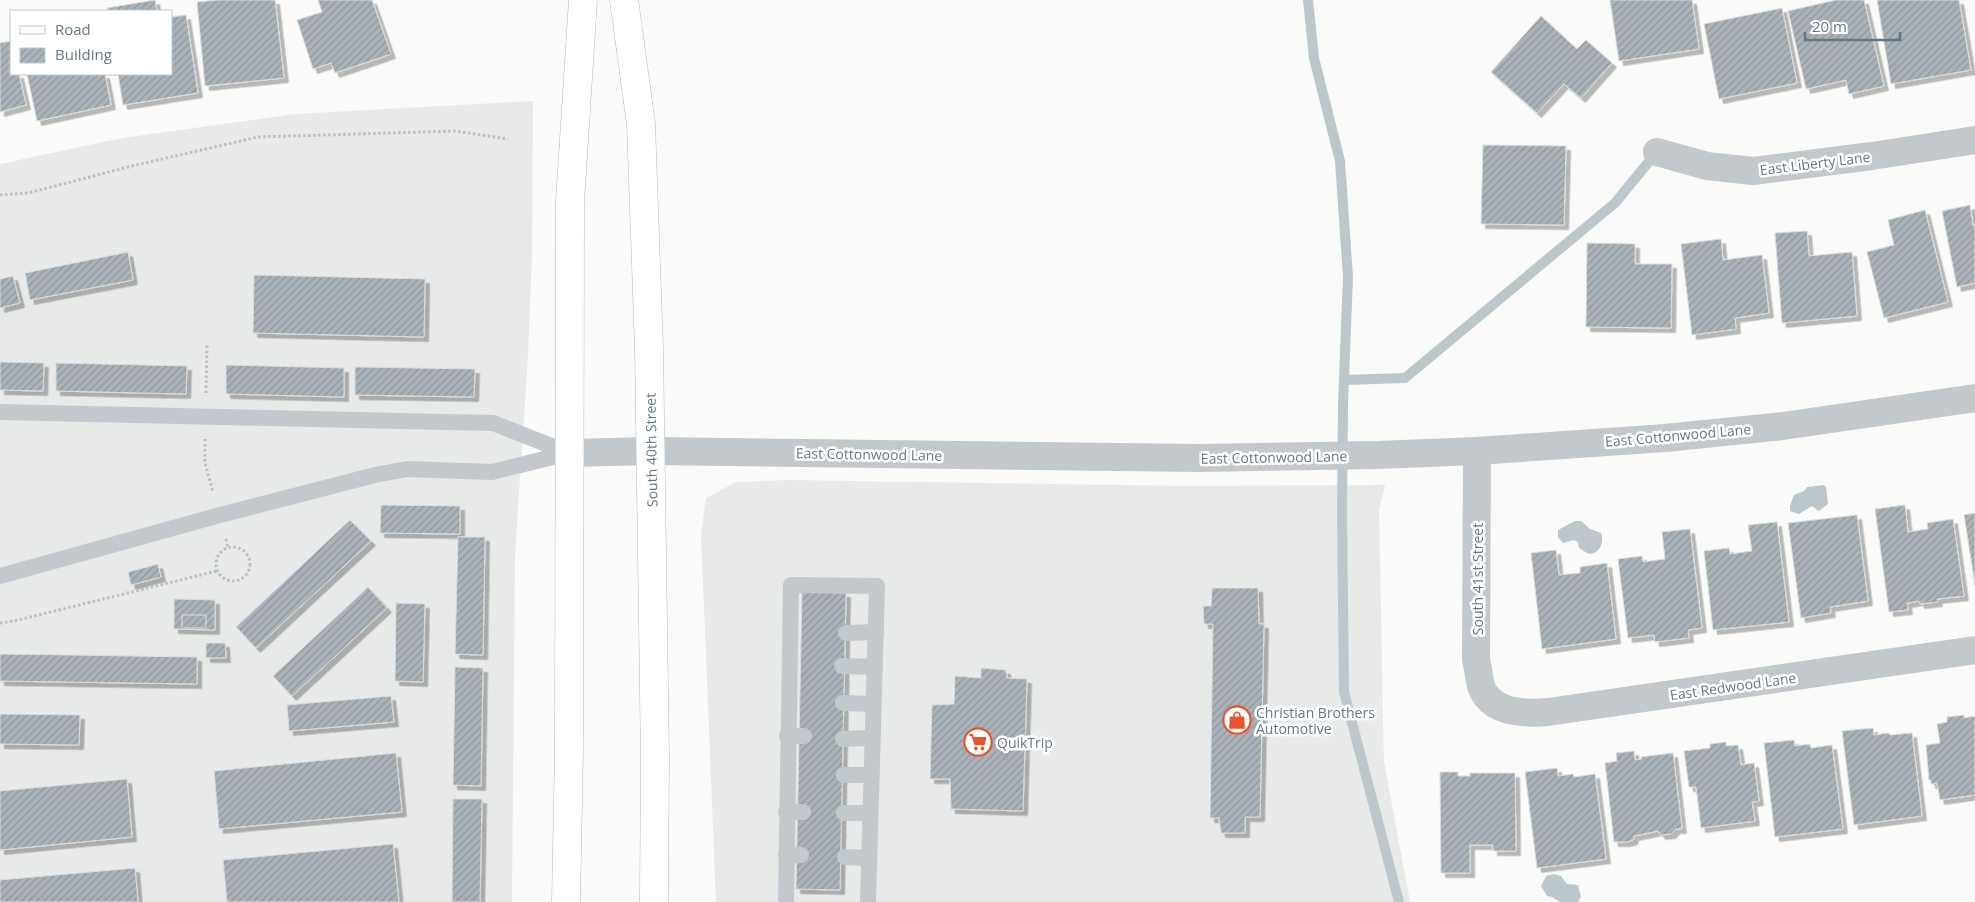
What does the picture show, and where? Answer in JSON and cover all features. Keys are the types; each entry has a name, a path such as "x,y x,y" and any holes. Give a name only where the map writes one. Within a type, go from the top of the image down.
{"main road":[{"path":"566,902 569,751 570,202 583,0"},
{"name":"South 40th Street","path":"624,0 641,124 651,451 654,902"}],"street":[{"name":"East Liberty Lane","path":"1657,152 1707,166 1753,171 1872,156 1975,140"},
{"name":"East Cottonwood Lane","path":"569,453 651,451 1199,458 1378,455 1477,451 1665,438 1783,426 1975,398"},
{"name":"South 41st Street","path":"1477,451 1476,659 1482,687 1492,703"},
{"name":"East Redwood Lane","path":"1492,703 1504,709 1542,712 1975,650"}],"lane":[{"path":"0,412 493,423 569,453"},
{"path":"0,576 220,514 337,484 399,471 446,470 492,472 569,453"},
{"path":"786,902 793,855 795,812 794,774 787,736 795,702 797,631 791,585 877,586 868,902"},
{"path":"846,633 876,632"},
{"path":"842,666 874,666"},
{"path":"843,703 874,704"},
{"path":"787,736 804,736"},
{"path":"843,739 872,738"},
{"path":"844,775 872,775"},
{"path":"844,813 870,813"},
{"path":"845,857 869,858"}],"path":[{"path":"0,195 28,193 104,173 258,138 455,131 508,139"},
{"path":"207,345 205,462 228,548"},
{"path":"228,548 239,548 250,558 251,565 248,573 243,578 228,581 217,570 218,556 228,548"},
{"path":"0,623 217,570"}],"shaded area":[{"path":"533,101 532,256 528,355 515,555 512,902 0,902 0,164 122,138 295,114"},
{"path":"788,480 1188,486 1385,485 1379,510 1384,762 1410,902 716,902 701,534 706,498 736,482"},
{"path":"1824,485 1826,487 1828,504 1819,511 1812,506 1799,514 1790,511 1794,495 1804,491 1807,487"},
{"path":"1575,521 1581,521 1590,529 1601,533 1602,543 1594,553 1588,553 1579,548 1578,542 1574,540 1563,543 1558,537 1558,530"},
{"path":"1554,874 1561,876 1567,884 1578,885 1581,897 1578,902 1560,902 1547,896 1541,886 1546,876"}],"building":[{"path":"155,0 157,10 108,10 107,8"},
{"path":"275,0 284,78 205,86 197,2"},
{"path":"318,0 372,0 391,54 335,73 331,63 313,69 297,20 322,12"},
{"path":"1610,0 1692,0 1699,49 1619,61"},
{"path":"1836,0 1864,0 1884,86 1849,94 1846,80 1806,89 1788,11"},
{"path":"1877,0 1959,0 1971,70 1891,84"},
{"path":"1782,8 1797,83 1719,99 1704,24"},
{"path":"186,15 198,93 123,105 118,75 172,75 172,17"},
{"path":"1541,16 1577,49 1586,40 1612,63 1581,98 1564,84 1537,113 1491,72"},
{"path":"10,41 10,75 19,75 26,105 0,112 0,43"},
{"path":"27,75 105,75 111,105 37,121"},
{"path":"1483,145 1566,146 1564,225 1481,224"},
{"path":"1970,205 1973,226 1975,225 1975,283 1957,287 1942,211"},
{"path":"1925,210 1948,302 1884,318 1867,252 1894,245 1888,220"},
{"path":"1807,231 1809,256 1852,252 1857,316 1782,323 1775,233"},
{"path":"1721,239 1723,260 1762,255 1769,313 1735,318 1736,329 1692,335 1681,244"},
{"path":"1587,243 1635,244 1635,264 1672,264 1671,328 1586,327"},
{"path":"128,252 133,280 30,300 25,273"},
{"path":"254,275 425,279 424,337 253,333"},
{"path":"13,276 20,303 0,308 0,279"},
{"path":"0,362 44,363 43,391 0,390"},
{"path":"56,363 187,366 186,394 56,391"},
{"path":"226,365 344,368 344,397 226,394"},
{"path":"355,367 475,369 474,397 355,395"},
{"path":"381,505 460,506 460,534 380,533"},
{"path":"1905,505 1908,532 1928,529 1927,523 1953,519 1964,596 1937,599 1938,602 1920,604 1919,601 1907,603 1908,610 1889,612 1875,509"},
{"path":"1975,513 1975,585 1964,515"},
{"path":"1857,515 1868,601 1830,607 1831,613 1801,618 1788,523"},
{"path":"350,520 371,541 256,648 236,627"},
{"path":"1777,522 1789,622 1713,630 1704,551 1729,548 1730,554 1752,551 1748,525"},
{"path":"1690,529 1702,628 1688,630 1689,638 1655,642 1654,635 1628,638 1618,559 1642,556 1643,562 1665,559 1662,532"},
{"path":"458,537 485,537 483,655 455,654"},
{"path":"1556,550 1559,575 1580,573 1580,567 1607,563 1616,639 1542,649 1531,553"},
{"path":"158,564 161,577 131,585 128,572"},
{"path":"368,587 387,608 292,696 273,676"},
{"name":"Christian Brothers Automotive","path":"1212,588 1258,588 1259,624 1264,624 1260,817 1245,817 1245,833 1221,833 1219,818 1210,818 1213,624 1204,624 1203,606 1211,606"},
{"path":"802,592 846,593 840,890 796,889"},
{"path":"174,599 215,600 215,630 174,629"},
{"path":"396,603 425,604 423,682 395,681"},
{"path":"182,615 206,615 206,628 182,628"},
{"path":"206,643 225,643 226,658 206,658"},
{"path":"0,654 197,657 197,684 0,681"},
{"path":"455,667 483,668 481,786 453,785"},
{"name":"QuikTrip","path":"981,668 1006,670 1007,678 1027,679 1023,811 951,809 950,779 930,779 932,705 954,704 955,676 981,678"},
{"path":"391,696 394,722 289,731 287,705"},
{"path":"0,714 80,715 79,745 0,744"},
{"path":"1964,715 1964,718 1975,716 1975,795 1940,800 1937,783 1931,784 1931,780 1929,780 1926,745 1940,743 1937,724 1947,722 1947,717"},
{"path":"1873,728 1874,735 1912,733 1922,816 1854,825 1842,731"},
{"path":"1794,740 1795,746 1810,744 1811,748 1832,745 1843,829 1775,837 1764,743"},
{"path":"1726,742 1726,746 1738,745 1741,765 1754,763 1759,801 1752,802 1755,821 1701,828 1696,787 1689,787 1684,751 1710,748 1710,744"},
{"path":"1634,751 1635,760 1642,759 1641,757 1673,753 1682,829 1676,829 1671,834 1661,835 1658,831 1634,836 1633,840 1626,842 1614,842 1605,763 1617,761 1616,753"},
{"path":"396,753 402,812 219,829 214,771"},
{"path":"1557,768 1558,776 1573,774 1574,777 1595,774 1606,859 1537,868 1525,772"},
{"path":"1440,772 1458,772 1458,776 1470,776 1470,773 1515,773 1516,851 1493,851 1493,845 1470,845 1470,873 1441,873"},
{"path":"127,779 132,837 0,850 0,791"},
{"path":"453,799 482,799 480,902 452,902"},
{"path":"393,844 399,902 227,902 223,860"},
{"path":"135,868 138,902 0,902 0,880"}],"waterway":[{"path":"1308,0 1314,58 1340,161 1348,277 1343,404 1344,692 1399,902"},
{"path":"1344,380 1405,378 1615,203 1656,153"}],"place":[{"name":"Christian Brothers Automotive","path":"1237,720"},
{"name":"QuikTrip","path":"978,742"}]}
